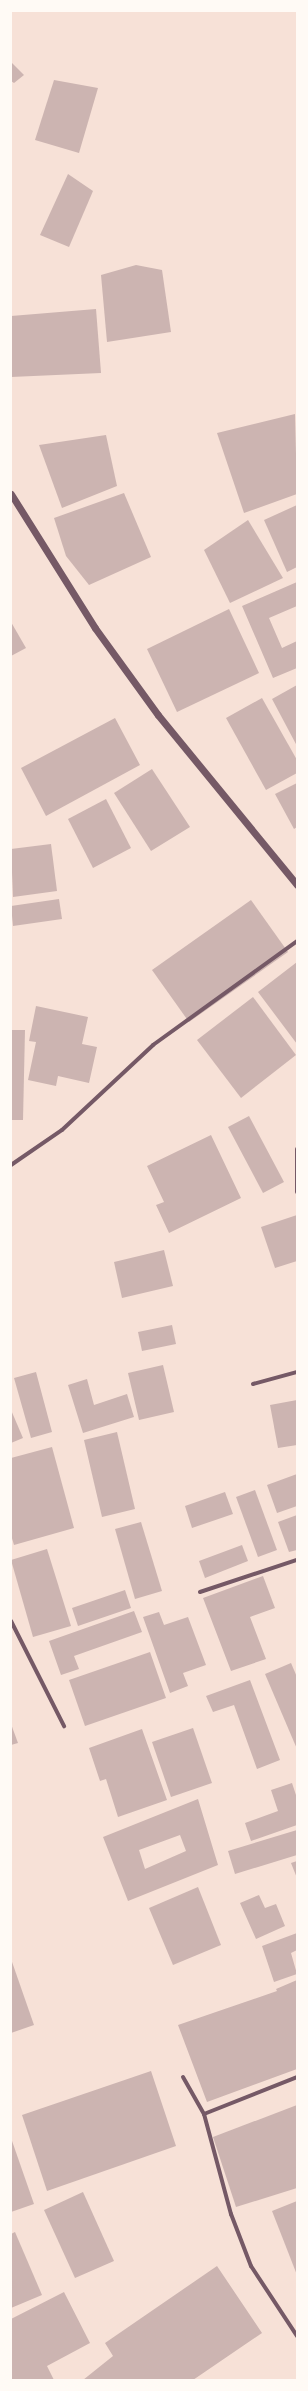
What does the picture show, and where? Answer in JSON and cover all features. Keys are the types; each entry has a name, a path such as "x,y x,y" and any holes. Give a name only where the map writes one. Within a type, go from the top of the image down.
{"street":[{"path":"11,494 95,628 158,715 297,885"},
{"path":"11,1165 62,1130 153,1044 297,941"},
{"path":"297,1149 297,1192"},
{"path":"253,1384 297,1372"},
{"path":"200,1592 297,1560"},
{"path":"11,1621 64,1726"},
{"path":"183,2077 204,2114 231,2214 251,2266 297,2336"},
{"path":"204,2114 297,2077"}],"building":[{"path":"11,62 24,75 14,83 11,81"},
{"path":"54,80 98,88 79,153 35,140"},
{"path":"68,174 93,191 69,247 40,235"},
{"path":"136,265 162,270 171,332 107,342 101,275"},
{"path":"96,309 101,373 11,377 11,316"},
{"path":"295,414 297,494 244,513 217,433"},
{"path":"106,435 117,486 62,508 39,445"},
{"path":"124,493 151,557 89,585 66,556 54,518"},
{"path":"297,505 297,567 287,572 264,520"},
{"path":"248,520 283,578 230,603 204,550"},
{"path":"297,582 297,606 269,618 282,648 297,641 297,668 273,678 242,606"},
{"path":"229,609 259,673 177,712 147,649"},
{"path":"11,622 26,648 11,656"},
{"path":"297,685 297,746 272,699"},
{"path":"262,698 297,760 297,773 266,790 226,718"},
{"path":"115,718 140,765 46,816 21,768"},
{"path":"152,769 190,827 151,851 114,793"},
{"path":"297,783 297,827 294,829 275,794"},
{"path":"106,799 131,848 93,868 68,819"},
{"path":"51,844 57,891 13,897 11,849"},
{"path":"59,899 62,919 13,926 11,906"},
{"path":"251,900 288,952 189,1022 152,970"},
{"path":"297,962 297,1044 258,992"},
{"path":"253,997 296,1055 241,1098 197,1040"},
{"path":"36,1006 88,1017 82,1044 97,1047 89,1083 58,1076 56,1086 28,1080 36,1042 29,1041"},
{"path":"11,1030 25,1030 23,1120 11,1120"},
{"path":"249,1116 284,1182 263,1193 228,1127"},
{"path":"211,1135 241,1198 169,1233 156,1205 164,1202 147,1166"},
{"path":"297,1215 297,1261 275,1268 261,1227"},
{"path":"164,1250 173,1286 122,1298 114,1262"},
{"path":"172,1325 176,1344 142,1351 138,1332"},
{"path":"163,1365 174,1412 139,1420 128,1373"},
{"path":"36,1372 52,1432 31,1438 14,1378"},
{"path":"87,1379 94,1405 127,1394 134,1417 83,1433 68,1385"},
{"path":"297,1400 297,1445 278,1448 270,1405"},
{"path":"11,1410 23,1438 11,1443"},
{"path":"117,1432 135,1509 102,1517 84,1440"},
{"path":"52,1447 74,1528 14,1545 11,1535 11,1458"},
{"path":"297,1474 297,1506 277,1513 267,1485"},
{"path":"255,1490 277,1550 258,1557 236,1497"},
{"path":"225,1492 233,1514 192,1528 185,1506"},
{"path":"297,1515 297,1550 289,1552 278,1522"},
{"path":"141,1522 162,1591 135,1599 115,1529"},
{"path":"242,1545 248,1561 205,1578 199,1561"},
{"path":"47,1549 71,1626 33,1637 11,1560"},
{"path":"263,1576 275,1608 250,1617 266,1659 231,1671 203,1598"},
{"path":"125,1590 131,1608 78,1626 72,1608"},
{"path":"134,1611 142,1632 74,1656 79,1669 61,1675 49,1641"},
{"path":"159,1612 164,1625 188,1617 206,1665 183,1673 188,1686 170,1693 143,1617"},
{"path":"150,1652 166,1698 85,1726 69,1680"},
{"path":"291,1663 297,1677 297,1749 265,1674"},
{"path":"250,1680 280,1760 257,1769 234,1705 213,1712 206,1696"},
{"path":"11,1724 18,1743 11,1745"},
{"path":"193,1728 212,1783 171,1797 152,1742"},
{"path":"142,1729 167,1800 118,1817 106,1779 100,1781 89,1748"},
{"path":"292,1783 297,1798 297,1825 251,1841 245,1823 278,1811 271,1790"},
{"path":"198,1799 218,1865 128,1901 103,1837","holes":["180,1835 186,1851 145,1869 139,1850"]},
{"path":"297,1830 297,1855 235,1874 228,1851"},
{"path":"297,1861 297,1878 291,1863"},
{"path":"198,1887 221,1945 173,1965 149,1908"},
{"path":"259,1895 265,1908 276,1904 285,1926 256,1939 240,1903"},
{"path":"297,1933 297,1950 291,1953 297,1974 274,1982 262,1946"},
{"path":"11,1959 34,2025 11,2033"},
{"path":"297,1980 297,2069 207,2102 178,2025 277,1991 276,1989"},
{"path":"151,2071 176,2146 47,2191 22,2115"},
{"path":"297,2105 297,2188 236,2207 213,2137"},
{"path":"11,2138 34,2204 11,2212"},
{"path":"83,2192 114,2261 75,2278 44,2210"},
{"path":"297,2201 297,2275 272,2211"},
{"path":"15,2232 42,2295 11,2308 11,2234"},
{"path":"217,2266 262,2333 193,2380 83,2380 113,2356 105,2343"},
{"path":"64,2292 90,2343 47,2366 54,2380 11,2380 11,2319"}]}
